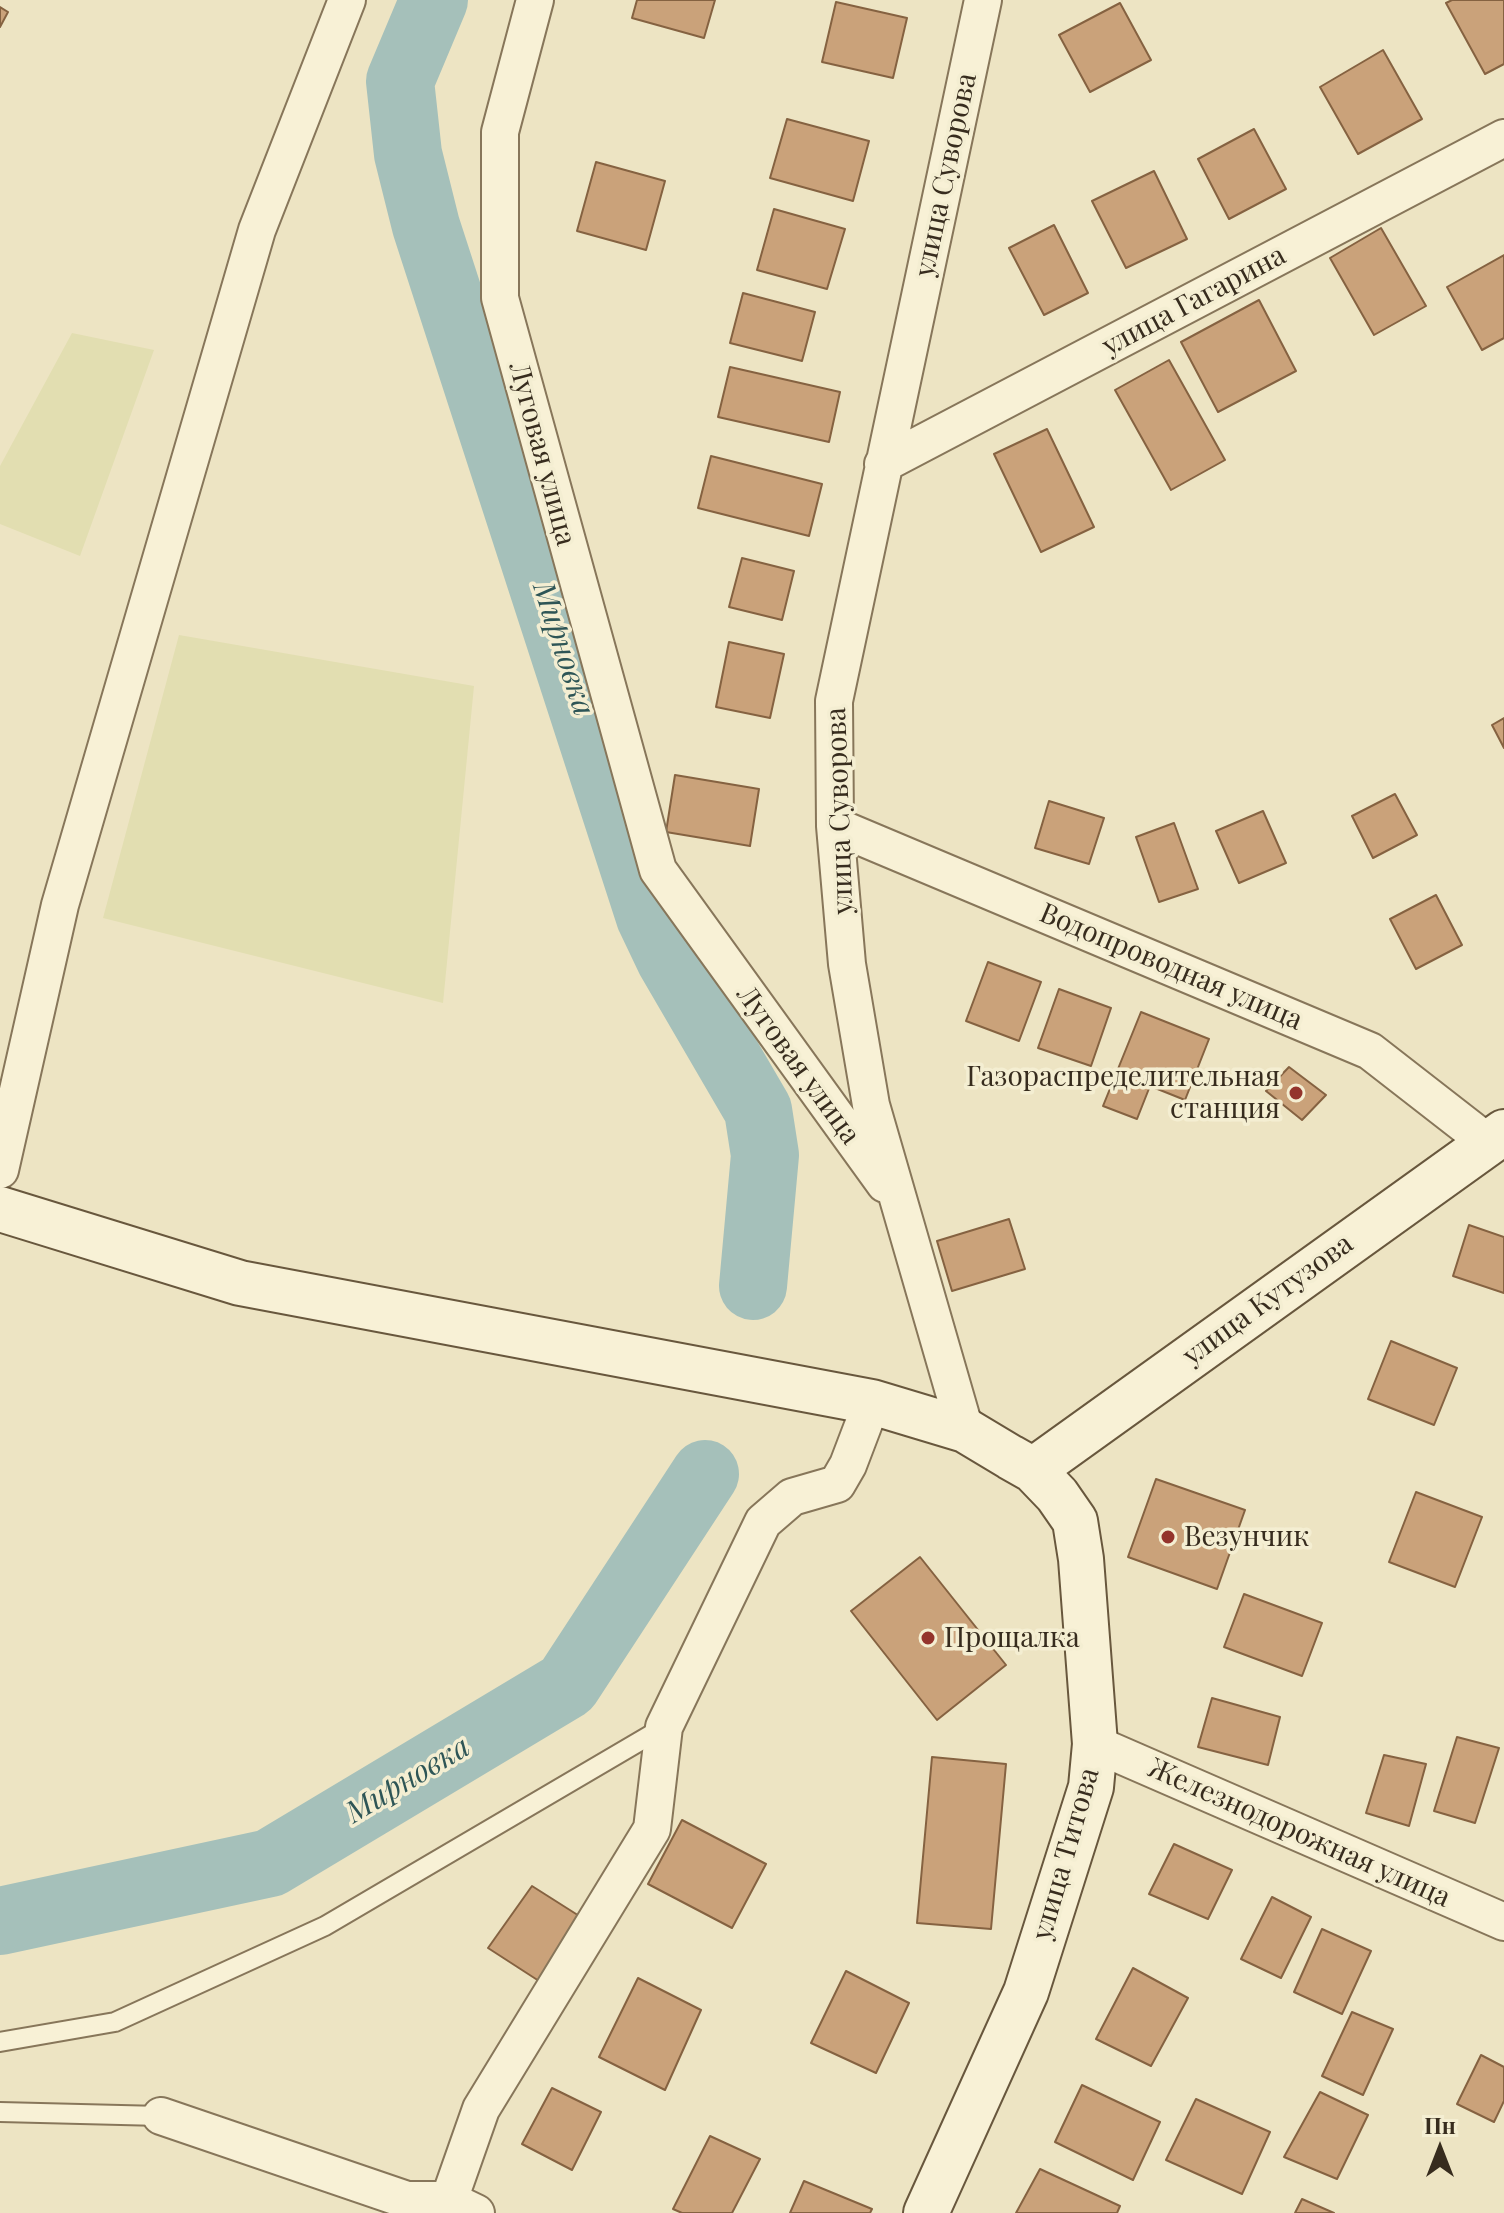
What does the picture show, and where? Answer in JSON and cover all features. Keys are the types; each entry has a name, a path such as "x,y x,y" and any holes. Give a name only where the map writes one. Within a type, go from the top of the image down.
{"main road":[{"name":"улица Кутузова","path":"1033,1470 1495,1137"},
{"name":"улица Титова","path":"0,1209 240,1283 872,1402 965,1430 1033,1470 1057,1495 1075,1521 1081,1559 1095,1744 1091,1787 1026,1992 926,2213"}],"street":[{"path":"0,1170 60,905 252,246 347,0"},
{"name":"Луговая улица","path":"535,0 500,132 500,298 658,870 902,1208"},
{"name":"улица Суворова","path":"965,1430 871,1105 847,964 835,826 834,701 983,0"},
{"name":"улица Гагарина","path":"883,464 1504,138"},
{"name":"Водопроводная улица","path":"835,826 1370,1051 1495,1137"},
{"path":"161,2116 407,2200 463,2206 481,2109 652,1829 664,1727 763,1522 792,1497 837,1484 848,1465 872,1402"},
{"name":"Железнодорожная улица","path":"1095,1744 1504,1922"}],"lane":[{"path":"0,2042 115,2022 325,1926 664,1727"},
{"path":"0,2112 161,2116"}],"shaded area":[{"path":"72,333 154,350 80,556 0,524 0,466"},
{"path":"179,635 474,686 443,1003 103,918"}],"building":[{"path":"637,0 715,0 704,38 632,18"},
{"path":"1452,0 1504,0 1504,64 1485,74 1446,3"},
{"path":"836,2 907,18 893,78 822,62"},
{"path":"1120,3 1151,60 1090,92 1059,35"},
{"path":"0,7 8,12 0,27"},
{"path":"1383,50 1422,119 1358,154 1320,87"},
{"path":"787,119 869,141 853,201 770,178"},
{"path":"1254,129 1286,189 1229,219 1198,159"},
{"path":"596,162 665,181 646,250 577,231"},
{"path":"1154,171 1187,239 1126,268 1092,201"},
{"path":"774,209 845,229 827,289 757,270"},
{"path":"1054,225 1088,293 1044,315 1009,248"},
{"path":"1381,228 1426,306 1374,335 1330,258"},
{"path":"1504,255 1504,338 1482,350 1447,287"},
{"path":"743,293 815,312 802,361 730,343"},
{"path":"1259,300 1296,371 1218,412 1181,342"},
{"path":"1169,360 1225,460 1171,490 1115,390"},
{"path":"730,367 840,392 829,442 718,417"},
{"path":"1047,429 1094,527 1041,552 994,454"},
{"path":"711,456 822,484 809,536 698,508"},
{"path":"742,558 794,571 782,620 729,607"},
{"path":"729,642 784,654 770,718 716,707"},
{"path":"1504,718 1504,748 1492,725"},
{"path":"675,775 759,789 750,846 666,832"},
{"path":"1395,794 1417,835 1373,858 1352,816"},
{"path":"1049,801 1104,818 1089,864 1035,848"},
{"path":"1263,811 1286,863 1239,883 1216,831"},
{"path":"1174,823 1198,889 1159,902 1136,837"},
{"path":"1436,895 1462,945 1416,969 1390,919"},
{"path":"988,962 1041,982 1019,1041 966,1021"},
{"path":"1059,989 1111,1008 1091,1066 1038,1048"},
{"path":"1141,1012 1209,1039 1185,1100 1150,1086 1137,1119 1103,1106"},
{"name":"Газораспределительная станция","path":"1289,1067 1326,1095 1302,1120 1266,1091"},
{"path":"1009,1219 1025,1269 952,1291 937,1241"},
{"path":"1469,1225 1504,1237 1504,1293 1453,1276"},
{"path":"1391,1341 1457,1368 1434,1425 1368,1399"},
{"path":"1156,1479 1245,1510 1217,1589 1128,1557"},
{"path":"1416,1492 1482,1517 1455,1587 1389,1562"},
{"name":"Прощалка","path":"920,1557 1006,1665 937,1720 851,1611"},
{"path":"1244,1594 1322,1623 1302,1676 1224,1647"},
{"path":"1212,1698 1280,1717 1268,1765 1198,1747"},
{"path":"1457,1737 1499,1748 1475,1823 1434,1811"},
{"path":"1384,1755 1426,1764 1409,1826 1366,1813"},
{"path":"932,1757 1006,1764 991,1929 917,1923"},
{"path":"682,1820 766,1864 732,1928 648,1884"},
{"path":"1174,1844 1232,1870 1208,1919 1149,1894"},
{"path":"532,1886 584,1919 539,1981 488,1948"},
{"path":"1272,1897 1311,1917 1281,1978 1241,1959"},
{"path":"1322,1929 1371,1951 1342,2014 1294,1992"},
{"path":"1133,1968 1188,1998 1151,2066 1096,2039"},
{"path":"846,1971 909,2003 876,2073 811,2043"},
{"path":"638,1978 701,2010 665,2090 599,2057"},
{"path":"1352,2012 1393,2029 1363,2095 1322,2076"},
{"path":"1481,2055 1504,2067 1504,2101 1494,2122 1457,2104"},
{"path":"1082,2085 1160,2122 1133,2180 1055,2142"},
{"path":"552,2088 601,2112 572,2170 522,2144"},
{"path":"1320,2092 1368,2115 1337,2179 1284,2157"},
{"path":"1196,2099 1270,2132 1242,2194 1166,2160"},
{"path":"710,2136 760,2159 732,2213 682,2213 673,2209"},
{"path":"1040,2169 1120,2206 1117,2213 1016,2213"},
{"path":"804,2181 872,2209 870,2213 790,2213"},
{"path":"1302,2199 1334,2213 1295,2213"}],"waterway":[{"name":"Мирновка","path":"434,0 400,81 408,154 426,226 650,917 670,959 758,1110 765,1155 753,1286"},
{"name":"Мирновка","path":"0,1921 270,1863 567,1685 705,1474"}],"place":[{"name":"Газораспределительная станция","path":"1296,1093"},
{"name":"Везунчик","path":"1168,1537"},
{"name":"Прощалка","path":"928,1638"}]}
